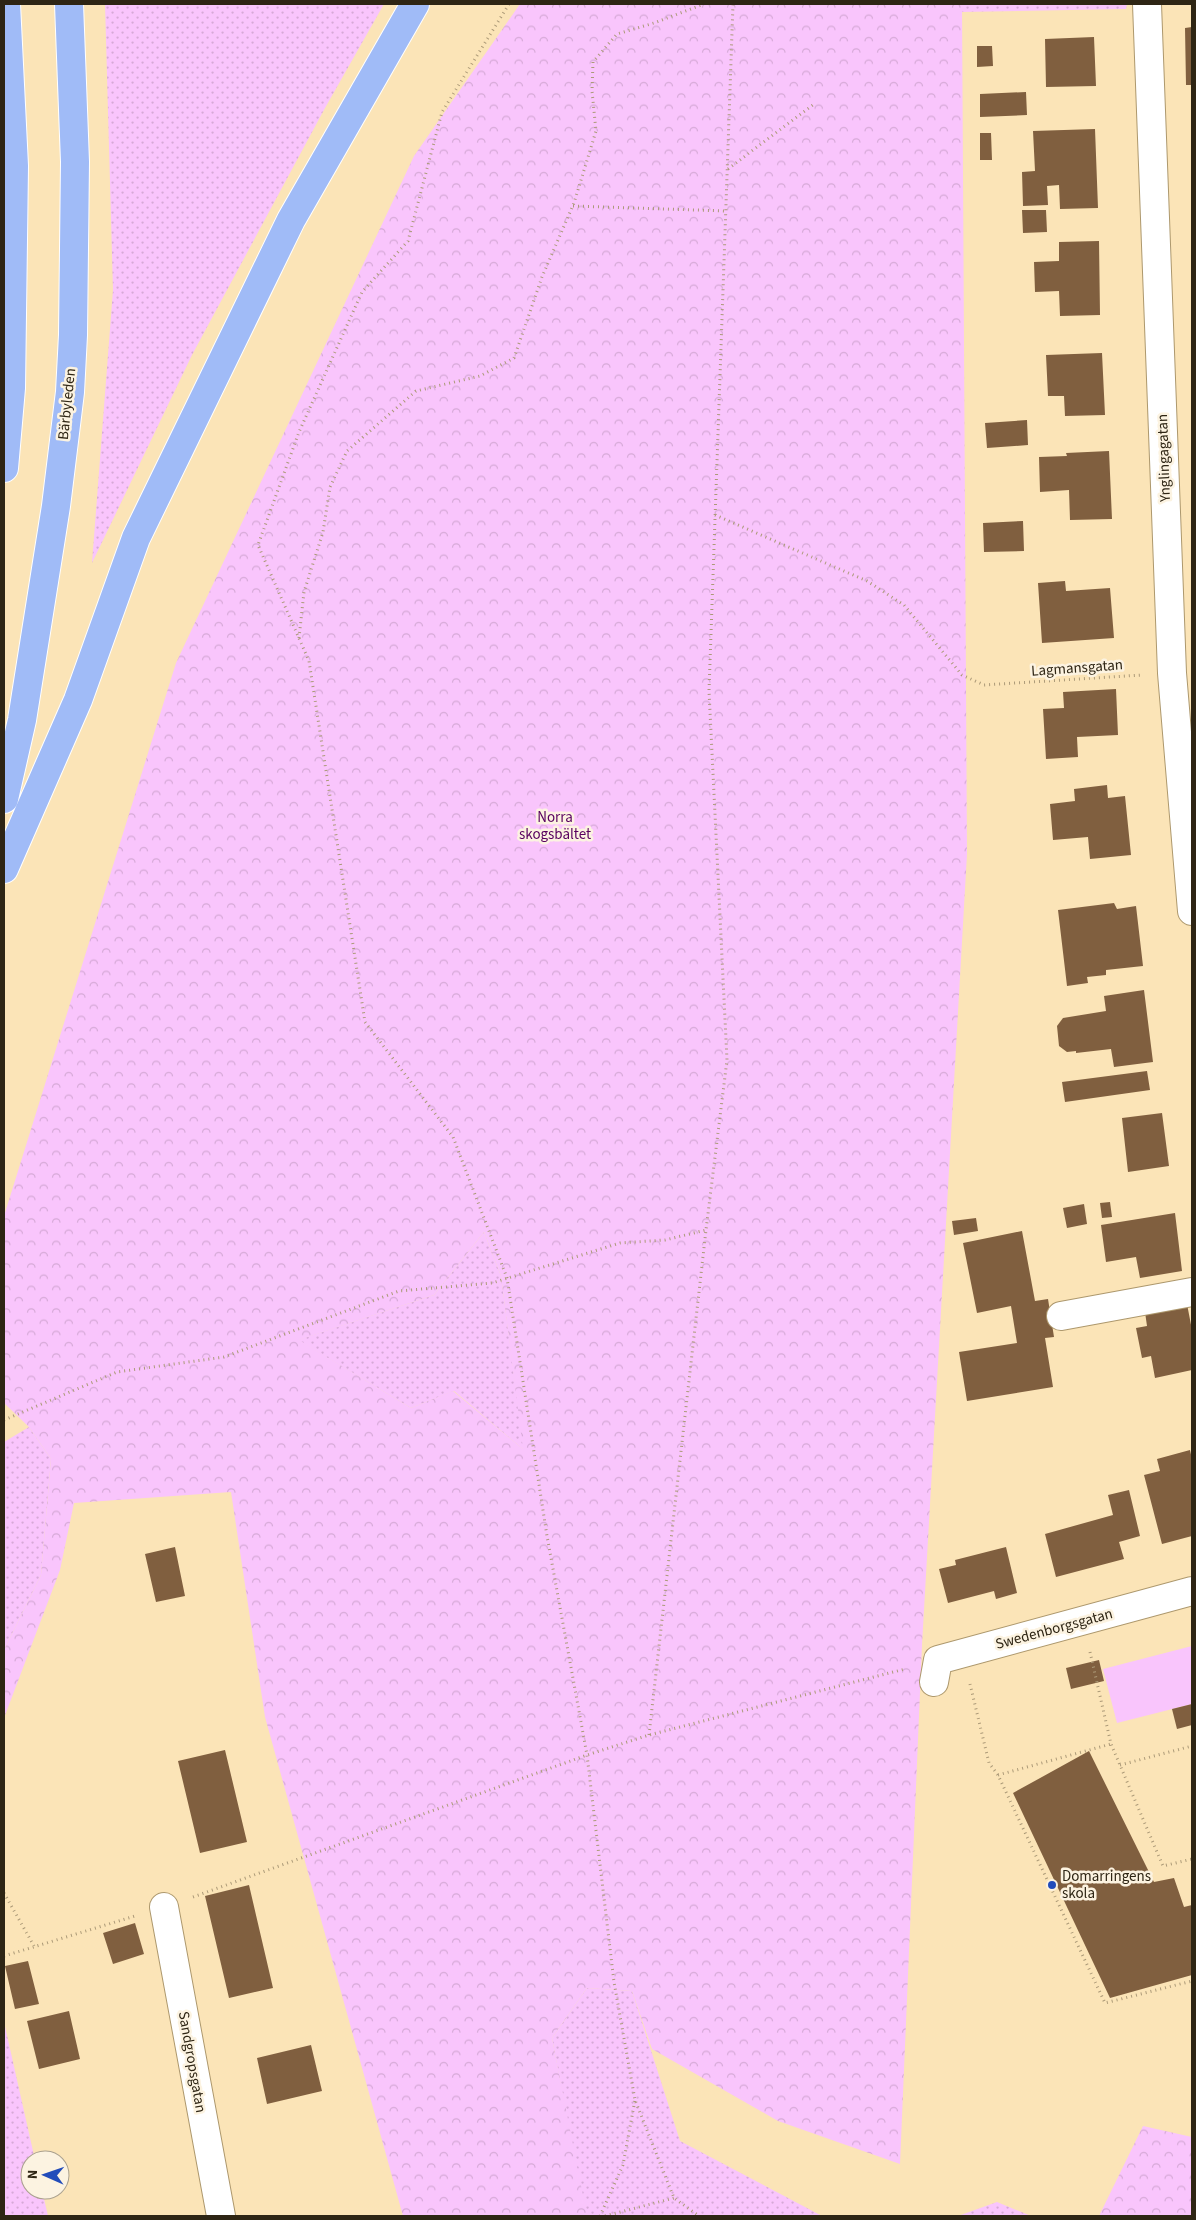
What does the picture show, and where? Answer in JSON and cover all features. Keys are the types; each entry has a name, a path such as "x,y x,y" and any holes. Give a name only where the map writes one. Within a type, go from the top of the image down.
{"main road":[{"path":"4,468 11,388 14,166 6,4"},
{"name":"Bärbyleden","path":"4,799 22,720 56,506 70,392 73,326 75,162 69,4"},
{"path":"4,868 78,700 136,538 291,220 416,4"}],"street":[{"name":"Ynglingagatan","path":"1147,4 1172,673 1192,912"},
{"path":"1061,1316 1192,1292"},
{"name":"Swedenborgsgatan","path":"945,1666 1192,1591"},
{"name":"Sandgropsgatan","path":"164,1907 221,2216"}],"path":[{"path":"509,4 442,112 408,241 362,292 299,432 258,545 309,662 365,1022 453,1137 507,1278 547,1536 587,1755 614,1982 635,2100 674,2198 699,2216"},
{"path":"299,638 304,592 323,532 330,488 347,451 416,391 480,376 514,358 542,277 573,206 596,131 592,91 593,62 617,34 654,24 704,4"},
{"path":"649,1735 727,1060 709,691 733,4"},
{"path":"727,169 814,104"},
{"path":"573,206 726,211"},
{"name":"Lagmansgatan","path":"715,515 867,581 904,605 962,675 984,685 1172,673"},
{"path":"4,1420 117,1372 224,1357 399,1291 492,1283 620,1243 665,1240 706,1230"},
{"path":"1089,1651 1111,1744 1163,1866 1192,1859"},
{"path":"4,1956 164,1907 587,1755 649,1735 945,1666 989,1763 998,1775 1105,2003 1192,1981"},
{"path":"998,1775 1111,1744"},
{"path":"1120,1766 1192,1746"},
{"path":"4,1893 34,1946"},
{"path":"600,2216 623,2165 635,2100"},
{"path":"605,2216 674,2198"}],"green space":[{"path":"105,4 384,4 325,108 192,355 92,563 113,290"},
{"name":"Norra skogsbältet","path":"520,4 962,4 967,854 922,1645 900,2164 778,2121 652,2049 632,1991 587,1988 552,2038 587,2216 403,2216 265,1717 231,1492 74,1503 60,1570 4,1718 4,1650 41,1575 51,1459 29,1427 4,1403 4,1216 176,663 414,156","holes":["484,1232 501,1276 523,1449 453,1391 411,1408 299,1340 434,1295"]},
{"path":"962,4 1127,4 1126,9 962,12"},
{"path":"484,1232 501,1276 524,1450 454,1391 411,1408 298,1340 434,1295"},
{"path":"29,1427 51,1459 41,1575 4,1650 4,1442"},
{"path":"1192,1646 1192,1704 1117,1723 1103,1669"},
{"path":"587,1988 632,1991 680,2141 822,2216 587,2216 584,2209 552,2038"},
{"path":"4,2022 33,2150 20,2150 20,2200 44,2200 48,2216 4,2216"},
{"path":"1143,2126 1192,2137 1192,2216 1099,2216"},
{"path":"997,2202 1031,2216 958,2216"}],"building":[{"path":"1192,27 1192,85 1186,85 1185,28"},
{"path":"1094,37 1096,86 1046,87 1045,39"},
{"path":"977,46 992,46 993,66 977,67"},
{"path":"1026,92 1027,115 980,117 980,94"},
{"path":"1095,129 1098,208 1060,209 1059,185 1047,186 1048,205 1023,206 1022,172 1035,171 1033,131"},
{"path":"980,133 991,133 992,160 980,160"},
{"path":"1022,210 1046,210 1047,232 1023,233"},
{"path":"1099,241 1100,315 1060,316 1059,291 1035,292 1034,262 1059,261 1059,242"},
{"path":"1102,353 1105,415 1065,416 1064,396 1048,396 1046,355"},
{"path":"1027,420 1028,445 987,448 985,423"},
{"path":"1109,451 1112,519 1070,520 1069,490 1040,492 1039,457 1067,456 1066,453"},
{"path":"1023,521 1024,551 984,552 983,523"},
{"path":"1065,581 1066,591 1110,588 1114,638 1042,643 1038,583"},
{"path":"1116,689 1118,735 1077,737 1078,757 1046,759 1043,709 1064,708 1063,692"},
{"path":"1107,785 1108,798 1125,796 1131,855 1090,859 1088,837 1053,840 1050,804 1075,801 1074,789"},
{"path":"1114,903 1117,909 1136,906 1143,966 1106,970 1106,975 1087,977 1088,983 1067,986 1058,910"},
{"path":"1144,990 1153,1062 1114,1067 1111,1049 1076,1053 1076,1051 1067,1052 1059,1046 1057,1026 1063,1018 1106,1011 1104,996"},
{"path":"1147,1071 1150,1090 1065,1102 1062,1082"},
{"path":"1162,1113 1169,1166 1128,1172 1122,1118"},
{"path":"1110,1202 1112,1217 1102,1218 1100,1203"},
{"path":"1084,1204 1087,1224 1067,1228 1063,1208"},
{"path":"1175,1213 1182,1271 1140,1278 1136,1257 1106,1262 1101,1225"},
{"path":"976,1218 978,1231 954,1235 952,1221"},
{"path":"1022,1231 1035,1301 1048,1299 1054,1337 1045,1338 1053,1387 967,1401 959,1352 1017,1343 1011,1306 977,1313 963,1243"},
{"path":"1187,1304 1192,1330 1192,1370 1155,1378 1151,1356 1142,1358 1136,1328 1147,1326 1145,1312"},
{"path":"1190,1450 1192,1459 1192,1536 1162,1544 1144,1475 1160,1471 1157,1459"},
{"path":"1129,1490 1140,1536 1119,1542 1124,1559 1056,1577 1045,1534 1113,1515 1108,1495"},
{"path":"175,1547 185,1596 156,1602 145,1554"},
{"path":"1006,1547 1017,1593 996,1599 994,1591 948,1603 939,1569 956,1565 955,1560"},
{"path":"1099,1660 1104,1681 1071,1689 1066,1668"},
{"path":"1192,1704 1192,1725 1177,1729 1172,1709"},
{"path":"225,1750 247,1842 200,1853 178,1761"},
{"path":"1089,1751 1154,1882 1174,1878 1184,1907 1192,1905 1192,1975 1110,1998 1013,1793"},
{"path":"249,1885 273,1988 229,1998 205,1896"},
{"path":"135,1923 144,1954 113,1964 103,1933"},
{"path":"28,1961 39,2004 15,2009 5,1966"},
{"path":"69,2011 80,2059 39,2069 27,2021"},
{"path":"311,2045 322,2091 267,2104 257,2058"}],"place":[{"name":"Domarringens skola","path":"1052,1885"}]}
